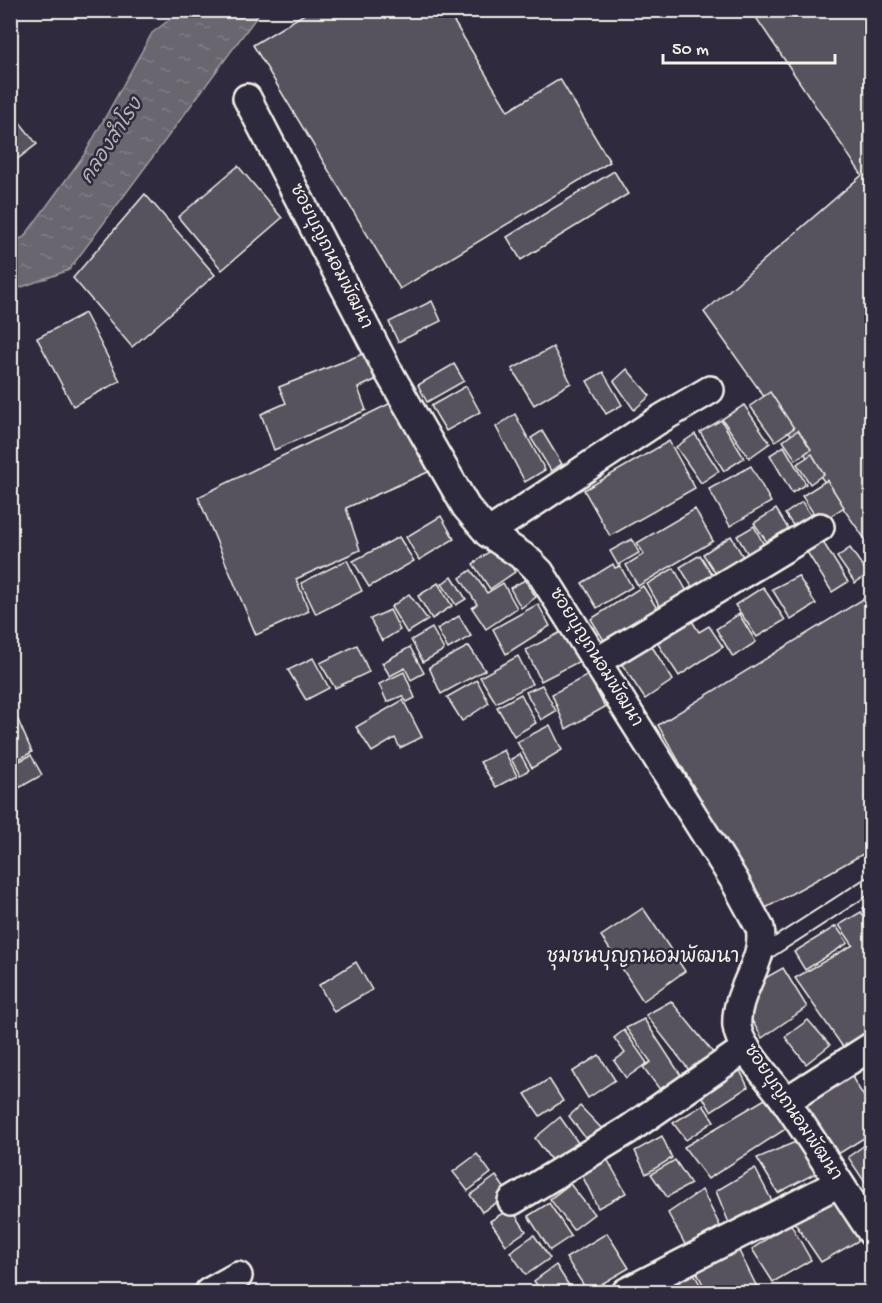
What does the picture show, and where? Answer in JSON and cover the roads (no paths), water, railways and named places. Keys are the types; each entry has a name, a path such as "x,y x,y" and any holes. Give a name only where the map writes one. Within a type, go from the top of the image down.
{"street":[{"name":"ซอยบุญถนอมพัฒนา","path":"247,98 387,369 466,507 488,532 527,559 540,572 734,880 760,928 762,937 737,1020 737,1029 746,1048 786,1101 872,1233"},
{"path":"488,532 647,428 710,390"},
{"path":"598,661 820,527"},
{"path":"786,1101 872,1046"},
{"path":"512,1201 628,1130 746,1048"},
{"path":"626,1293 839,1183"},
{"path":"209,1293 238,1276"}],"lane":[{"path":"756,958 868,886"}],"water":[{"name":"คลองสำโรง","path":"181,11 261,11 69,270 11,291 11,243 24,237 84,155 152,33"}],"district":[{"name":"ชุมชนบุญถนอมพัฒนา","path":"643,958"}]}
